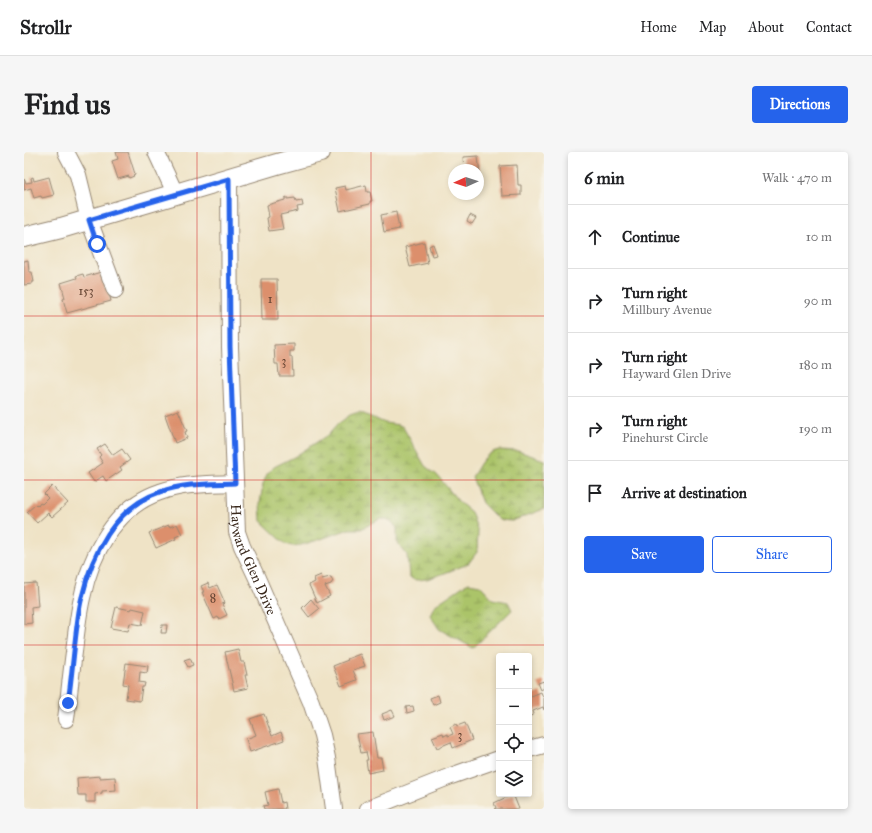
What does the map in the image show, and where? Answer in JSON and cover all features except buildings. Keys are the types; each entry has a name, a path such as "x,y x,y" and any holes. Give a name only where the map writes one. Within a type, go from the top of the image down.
{"main road":[{"path":"24,237 89,220 320,152"}],"street":[{"path":"66,152 78,175 89,220 114,290"},
{"path":"156,152 176,195"},
{"name":"Hayward Glen Drive","path":"229,179 230,347 237,532 311,702 322,735 327,758 334,809"},
{"path":"66,719 76,629 82,598 102,543 111,529 119,518 142,500 159,492 195,485 235,483"},
{"path":"532,748 544,745"},
{"path":"368,809 496,760"}],"green space":[{"path":"359,412 385,423 403,427 425,466 437,475 459,502 471,512 478,532 477,552 468,564 427,579 412,579 409,576 407,555 397,542 397,528 387,519 380,519 361,529 349,529 318,540 292,546 286,544 261,521 260,503 263,484 267,474 274,467 294,457 329,434 338,424 350,415"},
{"path":"499,450 518,451 544,460 544,509 512,521 499,520 482,503 472,477 486,457"},
{"path":"469,583 480,585 493,599 508,602 512,610 473,648 439,629 430,615 434,606"}],"route":[{"path":"68,703 76,629 89,572 102,543 119,518 142,500 159,492 195,485 235,483 230,347 229,179 89,220 97,244"}]}
